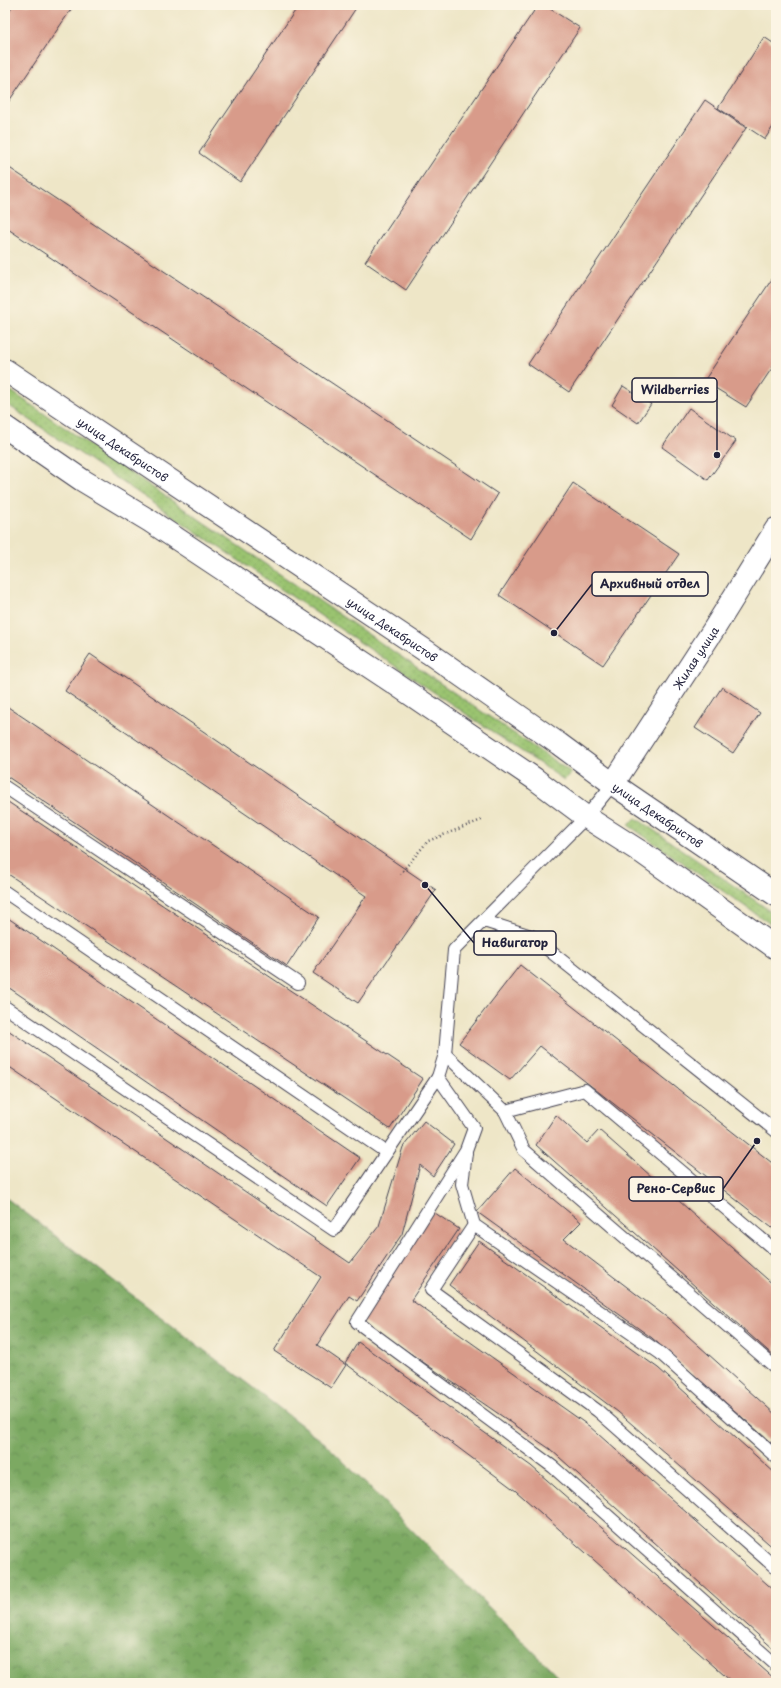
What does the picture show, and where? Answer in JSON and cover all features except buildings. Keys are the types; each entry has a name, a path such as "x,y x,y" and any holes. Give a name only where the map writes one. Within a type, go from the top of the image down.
{"street":[{"name":"улица Декабристов","path":"5,370 429,653 559,744 613,784 776,895"},
{"path":"5,427 82,480 150,521 394,683 535,779 586,817 644,854 776,948"},
{"name":"Жилая улица","path":"613,784 714,629 776,529"}],"lane":[{"path":"5,1007 334,1230 438,1077 445,1054 454,950 586,817 613,784"},
{"path":"5,787 298,983"},
{"path":"5,892 386,1152"},
{"path":"484,921 531,936 776,1131"},
{"path":"445,1054 505,1111 524,1150 776,1368"},
{"path":"438,1077 474,1128 466,1150 357,1322 553,1467 776,1666"},
{"path":"505,1111 585,1090 776,1251"},
{"path":"466,1150 462,1184 474,1225 660,1353 776,1457"},
{"path":"474,1225 431,1290 598,1411 776,1568"}],"path":[{"path":"400,874 428,841 484,819"}],"green space":[{"path":"5,387 572,773 564,780 5,403"},
{"path":"636,818 776,915 776,928 628,825"},
{"path":"5,1197 326,1444 565,1683 5,1683"}],"place":[{"name":"Wildberries","path":"717,455"},
{"name":"Архивный отдел","path":"554,633"},
{"name":"Навигатор","path":"425,885"},
{"name":"Рено-Сервис","path":"757,1141"}]}
